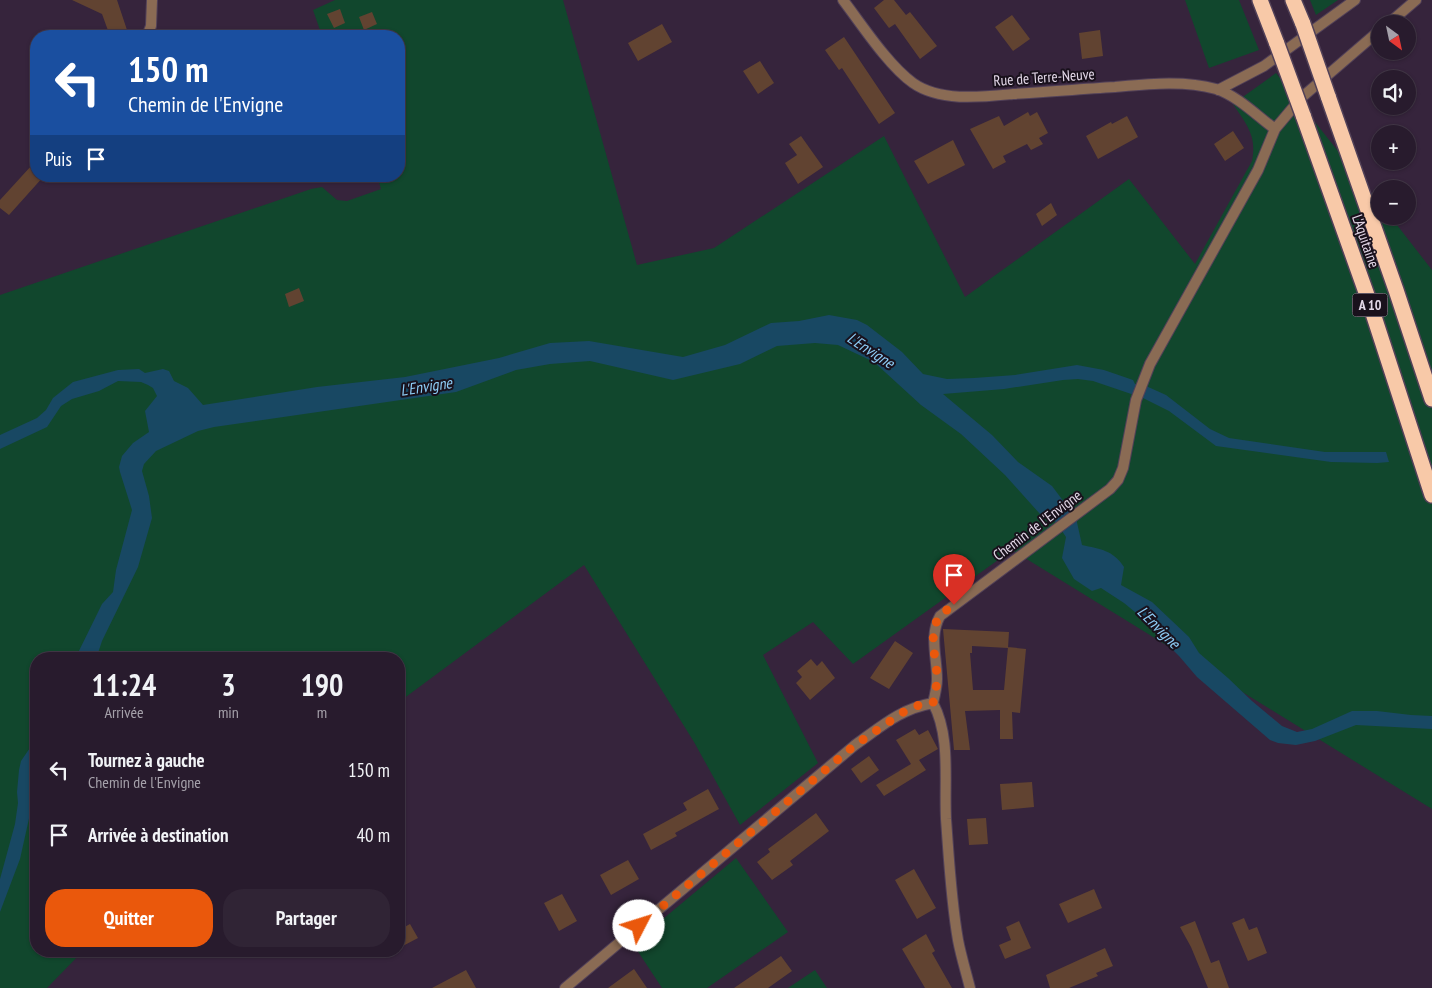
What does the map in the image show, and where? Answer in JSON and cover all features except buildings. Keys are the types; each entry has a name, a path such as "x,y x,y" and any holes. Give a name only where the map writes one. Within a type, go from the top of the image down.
{"highway":[{"name":"L'Aquitaine","path":"1260,0 1365,289 1432,495"},
{"name":"L'Aquitaine","path":"1293,0 1396,290 1432,399"}],"street":[{"path":"149,30 152,0"},
{"name":"Rue de Terre-Neuve","path":"842,0 901,72 913,83 926,90 954,96 994,96 1161,83 1199,85 1232,96 1276,129"},
{"path":"1218,90 1264,66 1355,0"},
{"path":"1398,15 1416,0"},
{"name":"Chemin de l'Envigne","path":"933,703 937,678 933,636 935,625 940,616 1110,490 1118,480 1123,468 1136,400 1144,377 1157,349 1258,170 1276,129 1301,98 1371,38"},
{"path":"565,988 855,745 905,711 915,706 933,703 944,730 946,817 951,876 958,939 970,988"},
{"path":"576,979 582,988"}],"green space":[{"path":"335,0 563,0 637,265 714,248 884,136 965,297 1129,179 1195,264 1252,161 1253,144 1250,131 1233,104 1276,73 1371,193 1371,225 1397,225 1432,270 1432,809 1012,550 853,664 813,622 763,655 818,763 740,825 694,742 584,565 405,698 405,652 30,652 30,957 77,957 47,988 0,988 0,295 311,189 322,187 337,200 347,201 381,189 379,182 405,182 405,30 320,30 313,10"},
{"path":"1185,0 1239,0 1259,50 1209,68"},
{"path":"1310,0 1338,0 1316,15"},
{"path":"736,858 788,932 707,988 662,988 633,944"},
{"path":"815,970 827,988 788,988"}],"water":[{"name":"L'Envigne","path":"829,315 857,320 867,325 902,352 923,374 947,379 974,378 1015,375 1077,365 1104,370 1133,380 1135,384 1146,386 1166,395 1210,429 1229,438 1325,452 1386,452 1389,462 1331,462 1216,446 1169,411 1143,398 1093,381 1078,379 1004,389 943,394 992,435 1018,462 1052,486 1076,518 1082,545 1100,549 1120,561 1124,567 1121,585 1152,602 1189,637 1199,653 1282,726 1297,732 1312,729 1352,711 1377,711 1432,716 1432,729 1356,725 1315,741 1296,745 1270,740 1197,677 1135,612 1101,588 1092,591 1074,579 1062,558 1066,537 1056,522 1040,514 1005,475 961,434 921,405 874,362 838,345 815,343 777,346 740,364 673,380 590,361 550,364 516,370 456,392 214,427 198,431 156,451 144,464 142,471 149,496 152,518 138,567 98,652 78,652 102,604 113,592 116,570 132,510 119,467 122,456 133,443 149,432 145,411 157,396 153,388 141,382 118,381 99,391 72,399 61,406 47,427 0,449 0,435 37,418 46,410 53,398 73,382 118,370 139,369 145,373 163,369 169,371 174,381 188,388 203,405 317,387 405,377 499,358 550,343 589,341 683,357 725,345 771,323 799,321"},
{"path":"30,748 30,814 20,859 0,912 0,879 15,824 21,761"}],"route":[{"path":"639,926 855,745 905,711 915,706 933,703 937,678 933,636 935,625 940,616 954,605"}]}
